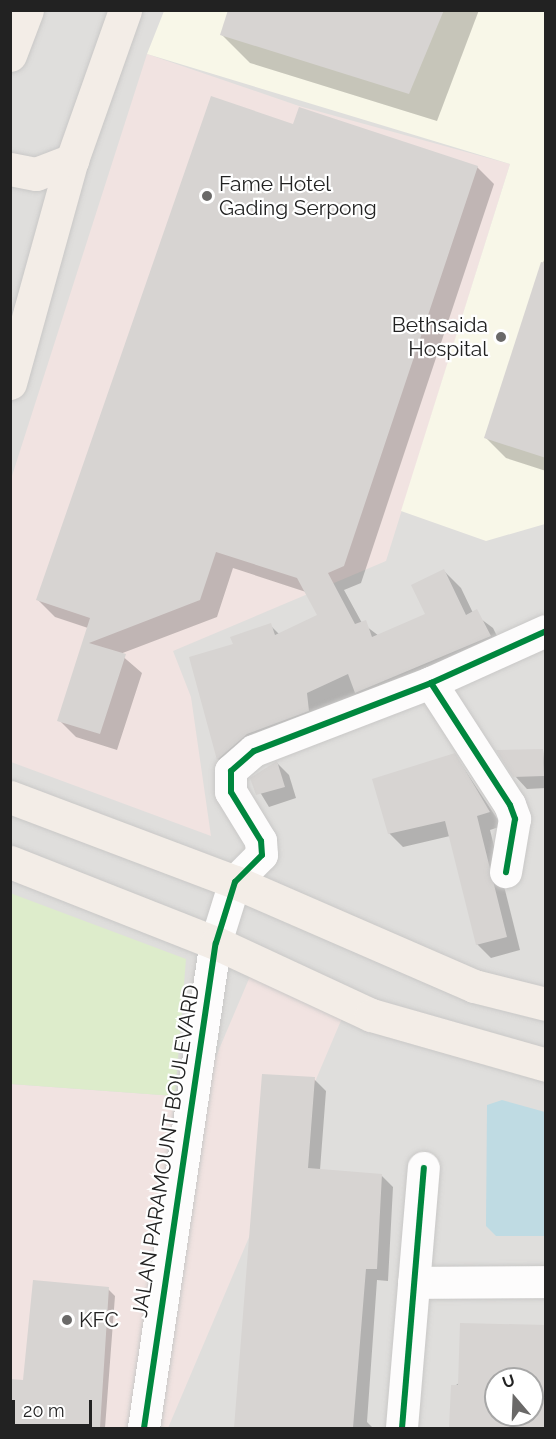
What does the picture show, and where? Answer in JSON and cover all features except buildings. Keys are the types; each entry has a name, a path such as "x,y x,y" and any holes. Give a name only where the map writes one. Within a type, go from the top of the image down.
{"main road":[{"path":"10,55 27,10"},
{"path":"10,383 72,160 125,10"},
{"path":"10,169 36,174 72,160"},
{"path":"10,798 236,882 474,986 546,1004"},
{"path":"10,862 216,943 371,1015 546,1065"}],"street":[{"path":"236,882 262,855 261,841 231,792 231,771 254,751 431,682 546,631"},
{"path":"431,682 510,805 515,819 506,872"},
{"name":"JALAN PARAMOUNT BOULEVARD","path":"144,1428 216,943 236,882"},
{"path":"402,1428 424,1167"},
{"path":"414,1283 546,1282"}],"shaded area":[{"path":"10,11 545,11 545,1428 11,1428"},
{"name":"Bethsaida Hospital","path":"164,11 545,11 545,524 486,541 401,511 510,164 147,54"},
{"path":"147,54 299,106 510,164 386,561 173,651 191,697 211,836 11,762 11,479"},
{"path":"251,974 344,1013 168,1428 154,1428 73,1394"},
{"path":"10,1084 175,1096 145,1428 11,1428"}],"green space":[{"path":"10,893 186,959 175,1096 11,1084"}],"water":[{"path":"502,1100 545,1112 545,1236 496,1236 486,1226 487,1105"}],"cycle path":[{"path":"144,1428 216,943 235,882 262,855 261,841 231,792 231,771 254,751 431,683 546,631"},
{"path":"431,683 510,805 515,819 506,872"},
{"path":"402,1428 424,1168"}],"place":[{"name":"Fame Hotel Gading Serpong","path":"207,196"},
{"name":"Bethsaida Hospital","path":"501,337"},
{"name":"KFC","path":"67,1320"}]}
